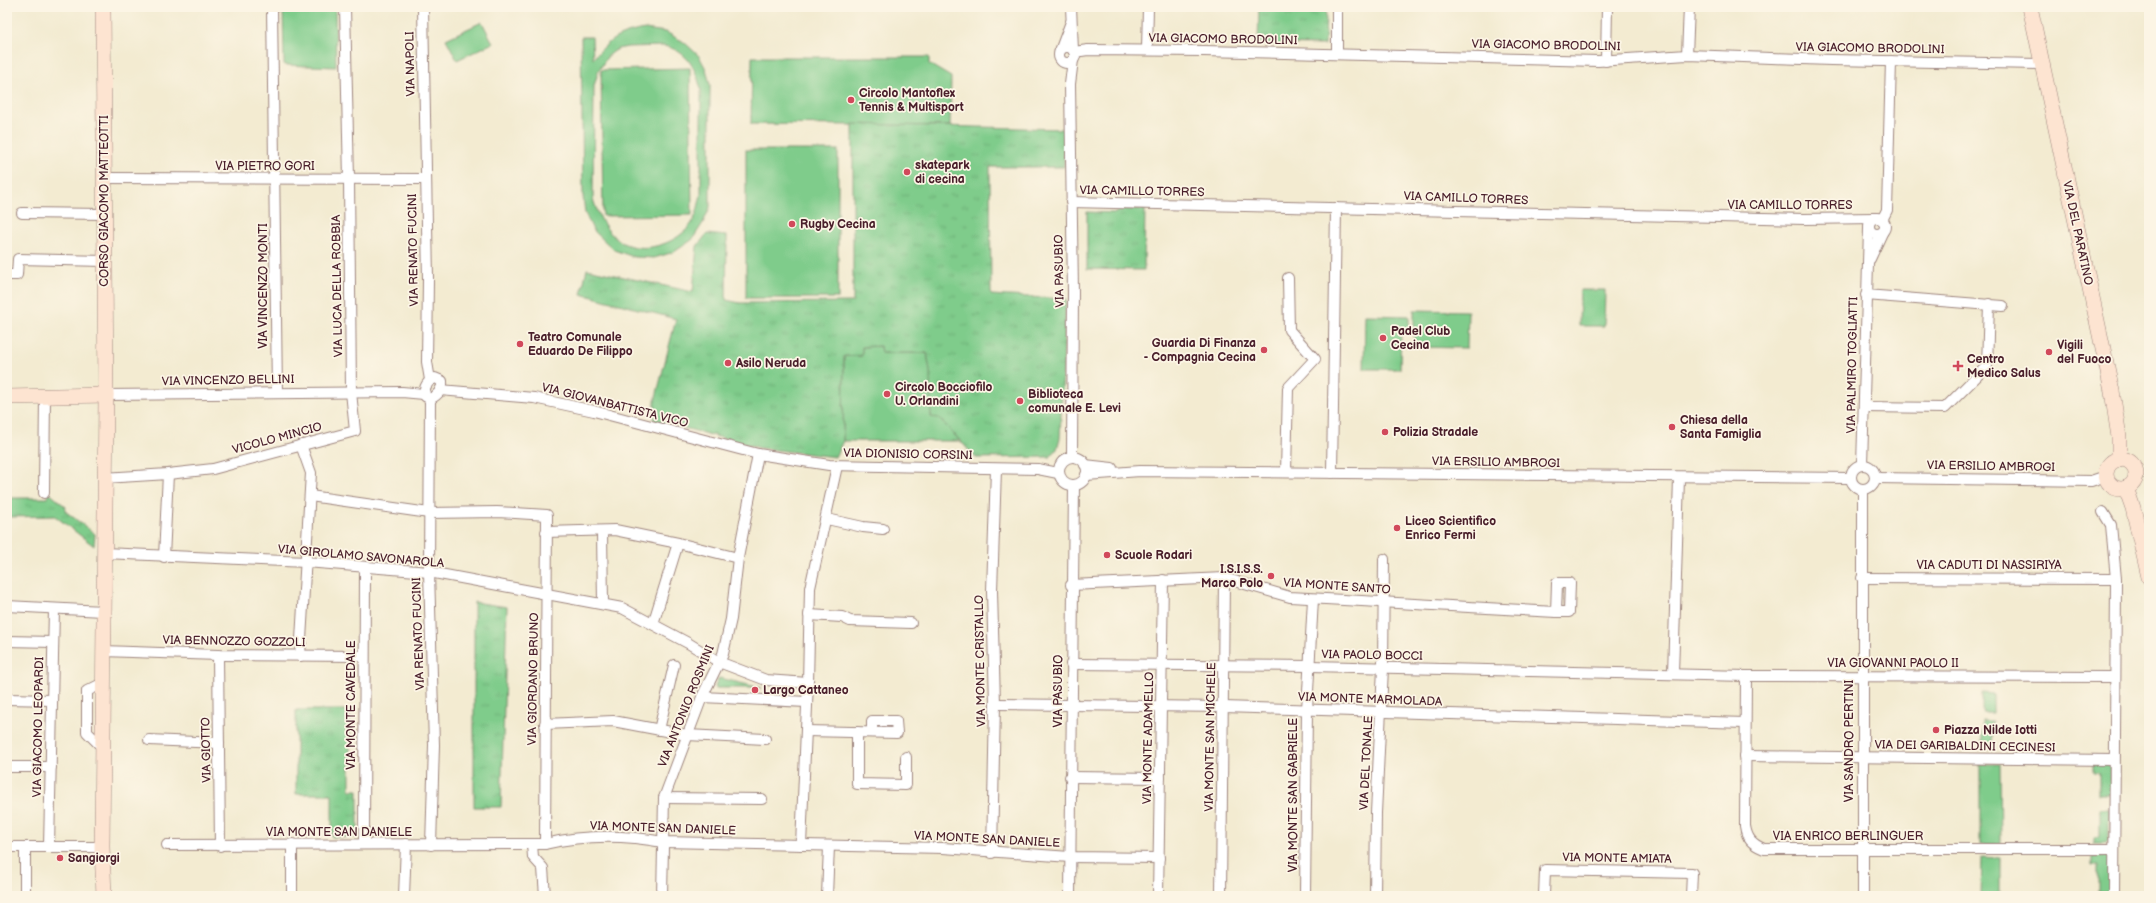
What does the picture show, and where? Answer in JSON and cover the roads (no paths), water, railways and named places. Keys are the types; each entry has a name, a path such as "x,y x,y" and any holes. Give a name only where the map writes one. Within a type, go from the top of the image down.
{"street":[{"name":"CORSO GIACOMO MATTEOTTI","path":"103,7 106,395 102,747 102,848 104,896"},
{"name":"VIA VINCENZO MONTI","path":"272,7 277,393"},
{"name":"VIA LUCA DELLA ROBBIA","path":"345,7 349,179 351,392"},
{"name":"VIA NAPOLI","path":"423,7 424,120"},
{"name":"VIA PASUBIO","path":"1071,7 1071,22 1074,33 1074,54 1070,84 1072,457"},
{"path":"1147,50 1148,7"},
{"path":"1336,7 1337,54"},
{"path":"1606,60 1607,7"},
{"path":"1687,55 1689,7"},
{"name":"VIA DEL PARATINO","path":"2030,7 2112,391 2119,437 2119,460"},
{"name":"VIA PASUBIO","path":"1070,84 1061,56 1071,22"},
{"path":"1066,47 1074,54 1066,63 1061,56 1066,47"},
{"name":"VIA GIACOMO BRODOLINI","path":"1074,54 1147,50 1606,60 1660,55 1687,55 2042,64"},
{"name":"VIA PALMIRO TOGLIATTI","path":"1862,465 1866,295 1871,222 1887,210 1891,61"},
{"name":"VIA RENATO FUCINI","path":"424,120 428,279 427,362 430,380"},
{"name":"VIA PIETRO GORI","path":"104,178 425,179"},
{"name":"VIA CAMILLO TORRES","path":"1071,202 1804,219 1871,222 1875,235 1882,233"},
{"path":"1332,473 1336,208"},
{"path":"22,213 105,214"},
{"path":"1871,222 1885,228 1882,233"},
{"name":"VIA PALMIRO TOGLIATTI","path":"1868,264 1882,233"},
{"path":"7,275 17,275 18,259 105,261"},
{"path":"1286,472 1288,388 1315,359 1289,330 1288,278"},
{"path":"1866,295 2003,306"},
{"path":"1864,407 1945,408 1988,366 1989,304"},
{"path":"351,392 427,396 440,390 442,380 435,378 430,380 427,396"},
{"name":"VIA GIOVANBATTISTA VICO","path":"440,390 534,398 594,411 758,454"},
{"name":"VIA VINCENZO BELLINI","path":"106,395 351,392"},
{"name":"VICOLO MINCIO","path":"104,478 168,474 213,469 355,431 351,392"},
{"path":"7,397 106,395"},
{"path":"44,493 45,396"},
{"name":"VIA RENATO FUCINI","path":"427,396 429,572 434,745 431,845"},
{"path":"300,656 311,473 301,445"},
{"name":"VIA DIONISIO CORSINI","path":"758,454 837,466 1038,469 1058,473"},
{"name":"VIA ANTONIO ROSMINI","path":"662,896 664,798 702,697 723,654 731,619 738,558 758,454"},
{"path":"1072,457 1077,458 1086,470 1079,484 1074,485 1067,484 1061,479 1058,473 1060,465 1065,460 1072,457"},
{"path":"2119,460 2129,462 2135,471 2134,482 2126,488 2119,489 2113,487 2106,476 2109,466 2119,460"},
{"path":"1862,465 1873,470 1876,478 1873,485 1863,489 1857,487 1852,478 1855,468 1862,465"},
{"path":"801,845 808,683 810,588 827,519 837,466"},
{"name":"VIA MONTE CRISTALLO","path":"992,853 995,704 992,591 996,469"},
{"name":"VIA ERSILIO AMBROGI","path":"1086,470 1680,478 1852,478"},
{"path":"164,557 168,474"},
{"name":"VIA ERSILIO AMBROGI","path":"1876,478 2091,481 2106,476"},
{"path":"1673,674 1680,478"},
{"name":"VIA PASUBIO","path":"1070,896 1071,585 1074,485"},
{"path":"2126,488 2133,508 2149,577"},
{"name":"VIA SANDRO PERTINI","path":"1863,489 1863,896"},
{"path":"310,496 429,513"},
{"name":"VIA GIORDANO BRUNO","path":"429,513 497,512 547,515 545,844"},
{"path":"2104,512 2110,524 2116,579 2113,760 2114,896"},
{"path":"827,519 863,527 883,529"},
{"path":"546,532 615,530 678,543 738,558"},
{"path":"602,531 602,604"},
{"path":"653,624 678,543"},
{"name":"VIA GIROLAMO SAVONAROLA","path":"104,553 164,557 306,562 429,572 622,608 688,643 719,662"},
{"name":"VIA DEL TONALE","path":"1375,896 1376,813 1383,668 1384,559"},
{"name":"VIA MONTE CAVEDALE","path":"364,843 365,568"},
{"name":"VIA MONTE SANTO","path":"1071,585 1224,578 1283,596 1313,599 1556,612"},
{"name":"VIA MONTE SAN MICHELE","path":"1221,896 1224,707 1224,578"},
{"name":"VIA CADUTI DI NASSIRIYA","path":"1862,578 2116,579"},
{"name":"VIA MONTE ADAMELLO","path":"1158,896 1163,580"},
{"name":"VIA MONTE SAN GABRIELE","path":"1305,896 1307,710 1313,599"},
{"path":"7,606 103,611"},
{"name":"VIA GIACOMO LEOPARDI","path":"49,847 54,609"},
{"path":"809,615 842,617 850,621 911,623"},
{"path":"7,641 53,642"},
{"name":"VIA BENNOZZO GOZZOLI","path":"103,651 218,655 364,656"},
{"name":"VIA GIOTTO","path":"218,655 220,846"},
{"path":"719,662 766,680 808,683"},
{"name":"VIA PAOLO BOCCI","path":"1071,664 1310,666 1673,674"},
{"path":"659,730 674,665"},
{"name":"VIA GIOVANNI PAOLO II","path":"1673,674 1746,676 2114,677"},
{"name":"VIA ENRICO BERLINGUER","path":"1746,676 1746,836 1754,845 1764,849 2114,849"},
{"path":"702,697 807,702"},
{"path":"7,699 52,700"},
{"name":"VIA MONTE MARMOLADA","path":"995,704 1162,705 1745,723"},
{"path":"545,724 613,721 687,735 765,739"},
{"path":"806,731 872,732"},
{"path":"857,732 857,784 906,785 906,757"},
{"path":"149,740 219,743"},
{"name":"VIA DEI GARIBALDINI CECINESI","path":"1745,756 2113,760"},
{"path":"7,767 51,767"},
{"path":"1070,778 1160,778"},
{"path":"664,798 762,800"},
{"name":"VIA MONTE SAN DANIELE","path":"167,845 220,846 364,843 431,845 545,844 587,838 650,840 663,842 943,848 992,853 1070,857 1159,858"},
{"path":"292,844 292,896"},
{"path":"404,896 406,844"},
{"path":"532,844 533,857 543,868 545,896"},
{"path":"827,896 829,846"},
{"path":"7,847 102,848"},
{"path":"24,848 25,896"},
{"name":"VIA MONTE AMIATA","path":"1544,896 1545,870 1692,873 1691,896"}],"place":[{"name":"Circolo Mantoflex Tennis & Multisport","path":"851,100"},
{"name":"skatepark di cecina","path":"907,172"},
{"name":"Rugby Cecina","path":"792,224"},
{"name":"Padel Club Cecina","path":"1383,338"},
{"name":"Teatro Comunale Eduardo De Filippo","path":"520,344"},
{"name":"Guardia Di Finanza - Compagnia Cecina","path":"1264,350"},
{"name":"Vigili del Fuoco","path":"2049,352"},
{"name":"Asilo Neruda","path":"728,363"},
{"name":"Centro Medico Salus","path":"1958,366"},
{"name":"Circolo Bocciofilo U. Orlandini","path":"887,394"},
{"name":"Biblioteca comunale E. Levi","path":"1020,401"},
{"name":"Chiesa della Santa Famiglia","path":"1672,427"},
{"name":"Polizia Stradale","path":"1385,432"},
{"name":"Liceo Scientifico Enrico Fermi","path":"1397,528"},
{"name":"Scuole Rodari","path":"1107,555"},
{"name":"I.S.I.S.S. Marco Polo","path":"1271,576"},
{"name":"Largo Cattaneo","path":"755,690"},
{"name":"Piazza Nilde Iotti","path":"1936,730"},
{"name":"Sangiorgi","path":"60,858"}]}
